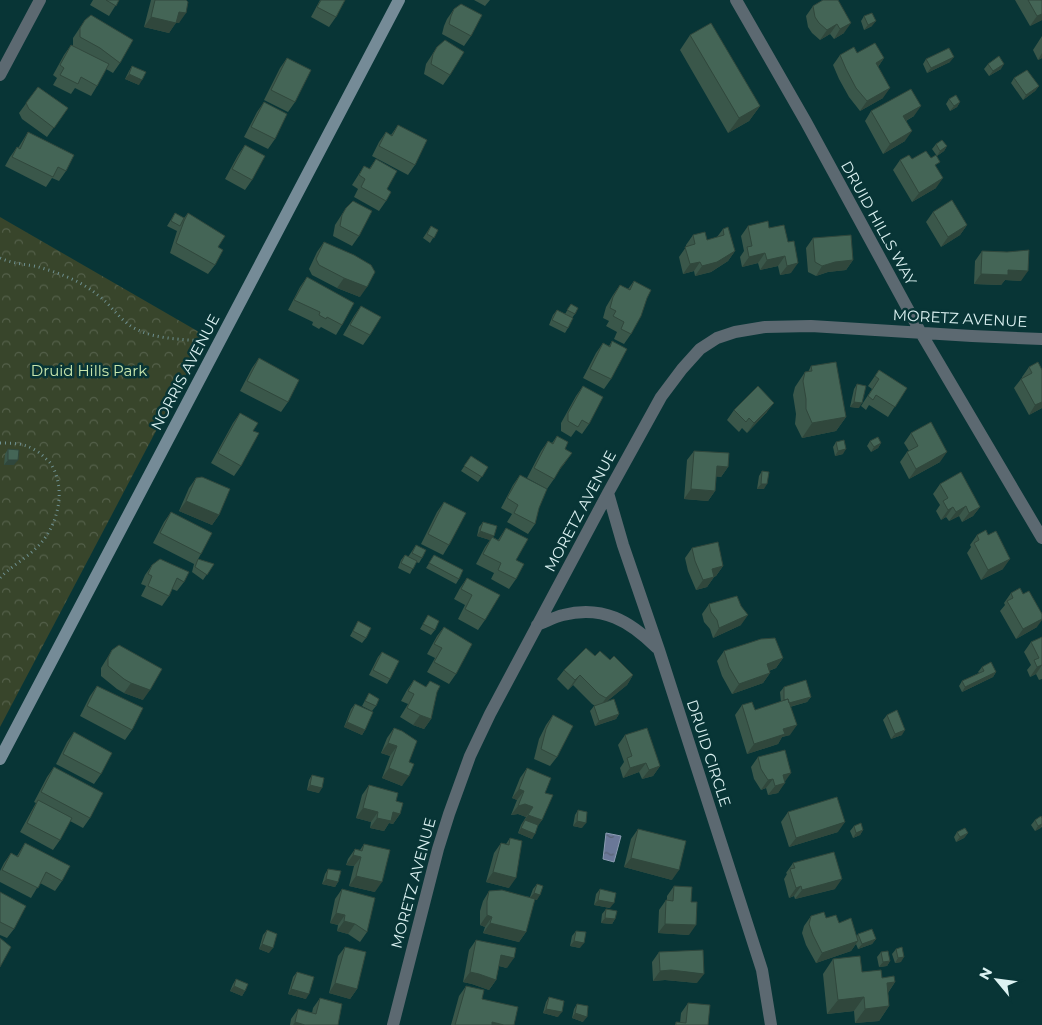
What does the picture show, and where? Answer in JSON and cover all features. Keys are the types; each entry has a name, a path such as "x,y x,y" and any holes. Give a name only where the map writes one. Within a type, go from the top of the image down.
{"street":[{"path":"0,75 40,0"},
{"name":"NORRIS AVENUE","path":"0,759 398,0"},
{"name":"DRUID HILLS WAY","path":"736,0 806,122 920,333 1042,538"},
{"name":"MORETZ AVENUE","path":"393,1025 438,849 470,756 490,714 661,397 700,349 717,338 736,332 766,327 788,326 1042,339"},
{"name":"DRUID CIRCLE","path":"608,493 623,545 659,650 762,970 771,1025"},
{"path":"538,625 561,615 581,611 602,613 624,621 642,633 659,650"}],"path":[{"path":"0,258 8,262 34,266 58,273 75,280 94,292 134,328 151,335 172,339 202,341"},
{"path":"0,443 27,446 40,453 51,463 58,481 59,502 53,523 42,542 0,578"}],"green space":[{"name":"Druid Hills Park","path":"0,217 206,336 0,727"}],"water":[{"path":"606,833 621,836 614,862 603,859"}],"building":[{"path":"106,0 119,0 116,6"},
{"path":"155,0 186,0 188,2 186,13 179,12 176,23 151,17"},
{"path":"321,0 345,0 336,17 317,7"},
{"path":"823,0 838,0 851,23 840,29 837,24 827,30 815,17 813,6"},
{"path":"1028,0 1042,0 1042,14 1037,16"},
{"path":"461,4 482,15 471,36 449,24 454,9"},
{"path":"872,13 876,21 868,25 864,16"},
{"path":"91,15 133,40 120,63 100,48 80,37 80,28"},
{"path":"711,23 760,106 739,118 690,35"},
{"path":"445,40 464,52 450,75 431,64 437,47"},
{"path":"875,43 884,58 876,63 890,88 867,101 856,88 840,55 854,47 857,53"},
{"path":"71,45 109,64 97,86 81,77 78,84 60,75 64,68 60,65"},
{"path":"949,48 954,57 931,68 926,59"},
{"path":"999,56 1004,64 993,71 988,64"},
{"path":"287,58 311,70 295,102 271,90"},
{"path":"132,66 146,72 142,80 129,74"},
{"path":"1027,70 1039,86 1026,95 1014,78"},
{"path":"38,87 68,108 54,128 29,109 26,103"},
{"path":"911,89 921,106 903,116 912,131 890,144 871,111"},
{"path":"956,95 960,102 954,106 949,99"},
{"path":"264,102 287,114 275,139 251,127"},
{"path":"398,125 427,140 415,165 379,146 386,132 392,136"},
{"path":"28,132 74,155 66,171 58,167 53,177 12,157 17,147 20,149"},
{"path":"942,140 947,146 940,151 936,144"},
{"path":"245,145 265,156 252,180 232,169"},
{"path":"926,151 931,158 936,155 940,162 935,165 943,178 919,193 900,160 909,155 912,159"},
{"path":"376,159 397,171 387,189 391,192 386,201 361,187 365,179 359,175 364,166 370,169"},
{"path":"952,200 967,225 948,237 933,212"},
{"path":"353,201 372,211 359,236 340,226 342,215"},
{"path":"175,213 184,218 180,226 171,221"},
{"path":"188,213 225,236 218,247 223,250 215,265 176,243"},
{"path":"768,221 769,228 784,225 788,242 794,241 798,263 787,266 785,256 767,260 765,253 749,257 747,247 752,246 748,226"},
{"path":"431,226 438,230 434,238 427,234"},
{"path":"728,227 735,251 717,262 702,266 700,262 690,264 685,247 695,244 693,235 705,232 707,240 724,235 723,229"},
{"path":"851,235 853,260 822,266 815,262 813,238"},
{"path":"324,242 354,255 371,265 375,272 367,287 319,265 316,259"},
{"path":"1029,250 1028,271 1008,270 1008,275 981,274 982,251 1007,252"},
{"path":"307,277 354,303 342,325 327,317 326,319 319,315 320,312 294,300"},
{"path":"634,281 651,290 641,316 631,334 621,329 624,322 613,316 616,311 610,308 613,297 620,285 630,290"},
{"path":"571,304 578,308 575,314 567,310"},
{"path":"361,306 381,317 370,335 350,325"},
{"path":"557,310 573,318 568,328 552,320"},
{"path":"612,341 627,349 611,379 590,369 603,343 610,347"},
{"path":"259,358 299,380 288,402 247,381"},
{"path":"836,362 846,417 812,423 806,409 803,381 805,372 812,371 811,366"},
{"path":"1038,362 1042,370 1042,402 1035,405 1021,379 1032,373 1029,367"},
{"path":"879,370 907,388 895,407 876,395 873,400 868,396 879,379 875,376"},
{"path":"857,384 866,386 862,403 854,402"},
{"path":"583,386 603,397 589,424 582,420 578,427 568,421 568,413"},
{"path":"758,386 774,403 754,423 749,418 746,422 734,410"},
{"path":"240,413 258,423 253,431 259,433 241,466 218,453"},
{"path":"931,422 947,452 916,469 907,452 918,446 911,433"},
{"path":"557,436 568,442 565,449 572,453 554,479 534,468 548,441 553,444"},
{"path":"878,437 881,443 874,447 870,441"},
{"path":"844,440 846,449 838,451 836,442"},
{"path":"8,449 19,450 18,460 8,460"},
{"path":"694,451 729,453 728,467 717,466 715,491 691,489"},
{"path":"471,456 488,467 482,477 464,466"},
{"path":"762,471 769,472 767,484 761,484"},
{"path":"961,472 980,507 969,513 966,506 956,512 953,507 948,510 943,501 948,498 940,484"},
{"path":"520,475 547,489 535,524 514,513 518,505 507,498"},
{"path":"202,477 230,489 219,515 186,501 196,478"},
{"path":"444,502 466,513 449,545 428,534"},
{"path":"171,512 212,533 201,554 160,533"},
{"path":"483,522 497,526 494,536 480,531"},
{"path":"506,528 528,539 516,560 524,564 516,579 498,570 501,563 483,554 492,537 499,541"},
{"path":"986,530 988,535 996,531 1010,559 988,570 974,543 979,540 977,535"},
{"path":"718,542 723,566 712,569 714,577 703,580 692,548"},
{"path":"416,545 426,550 422,558 412,553"},
{"path":"405,555 417,561 413,569 401,563"},
{"path":"434,555 463,570 459,579 429,563"},
{"path":"160,559 189,572 184,582 177,578 169,596 148,586 152,576 148,574 152,565"},
{"path":"198,559 214,564 207,575 195,567"},
{"path":"467,578 500,595 485,620 465,609 472,595 461,589"},
{"path":"1020,588 1023,594 1029,591 1042,614 1042,619 1023,629 1007,601 1013,598 1011,593"},
{"path":"737,596 741,606 748,615 719,628 709,604"},
{"path":"428,615 439,621 435,630 423,624"},
{"path":"358,621 371,628 366,638 353,631"},
{"path":"444,627 472,644 456,674 434,662 442,648 434,644"},
{"path":"1042,637 1042,665 1037,667 1034,660 1039,658 1031,642"},
{"path":"775,638 783,658 767,664 770,673 739,684 729,667 724,651 761,639"},
{"path":"119,645 162,669 150,690 124,679 108,666 108,658 112,650"},
{"path":"586,648 595,656 600,651 610,660 614,656 633,675 606,698 599,694 580,675 575,680 564,670"},
{"path":"382,652 399,661 390,679 373,670"},
{"path":"991,662 996,672 965,687 962,681 984,671 982,667"},
{"path":"414,680 426,687 430,681 440,686 431,719 407,708 414,694 408,691"},
{"path":"806,680 811,697 789,703 788,699 784,700 784,687"},
{"path":"97,686 143,708 132,730 87,706"},
{"path":"369,693 379,699 376,706 365,701"},
{"path":"614,699 619,714 599,721 594,706"},
{"path":"788,699 797,725 783,729 785,734 754,744 742,705 752,702 755,710"},
{"path":"355,704 373,712 365,730 347,722"},
{"path":"897,710 905,730 895,734 887,715"},
{"path":"553,715 573,726 557,757 541,749 546,729"},
{"path":"394,728 417,741 409,762 414,764 409,776 389,768 397,746 388,743"},
{"path":"647,728 660,766 649,770 646,763 630,768 627,758 632,756 625,735"},
{"path":"74,732 112,753 101,774 63,754"},
{"path":"785,750 791,773 783,775 785,783 775,786 773,779 768,780 761,769 758,757"},
{"path":"54,767 103,793 90,818 41,792"},
{"path":"527,768 551,778 545,793 553,795 542,820 528,815 533,807 525,804 518,806 524,791 519,789"},
{"path":"312,775 324,778 322,788 310,785"},
{"path":"369,785 398,793 396,801 403,803 400,814 393,812 391,821 377,818 378,812 363,808"},
{"path":"837,797 845,822 796,838 788,812"},
{"path":"38,800 72,818 60,840 27,823"},
{"path":"578,810 587,812 586,823 577,821"},
{"path":"1041,816 1042,824 1038,826 1035,820"},
{"path":"525,820 538,825 535,834 521,828"},
{"path":"861,823 863,830 856,833 854,826"},
{"path":"965,828 968,833 960,837 957,832"},
{"path":"638,829 686,841 679,870 631,858"},
{"path":"510,838 522,841 516,878 493,872 501,843 509,845"},
{"path":"25,843 70,866 62,881 46,872 38,888 2,870 11,853 18,857"},
{"path":"364,844 390,850 382,882 356,876 361,857 353,855 355,849 362,851"},
{"path":"834,852 842,879 802,890 801,886 796,888 790,869 795,868 793,863"},
{"path":"328,869 341,871 338,882 326,879"},
{"path":"537,884 543,886 540,895 534,893"},
{"path":"674,886 692,887 691,902 697,902 696,925 665,924 666,900 673,901"},
{"path":"342,889 375,898 367,932 355,924 344,921 345,915 336,913"},
{"path":"600,889 616,893 614,903 598,900"},
{"path":"502,890 535,899 526,932 490,923 492,917 487,915 489,891"},
{"path":"0,892 26,906 14,929 0,922"},
{"path":"606,909 617,911 615,919 605,918"},
{"path":"824,912 826,918 836,915 839,923 851,918 858,941 822,953 809,924 811,916"},
{"path":"872,929 876,939 862,944 858,934"},
{"path":"267,930 277,934 273,948 262,944"},
{"path":"576,931 586,932 584,943 574,941"},
{"path":"0,938 11,947 0,967"},
{"path":"476,940 516,948 514,958 501,955 496,980 470,972"},
{"path":"345,947 366,952 357,989 335,983"},
{"path":"902,947 904,957 898,958 896,949"},
{"path":"703,950 704,974 671,970 660,971 659,952"},
{"path":"888,951 890,961 883,962 881,952"},
{"path":"860,956 862,972 881,970 882,978 894,976 895,982 887,983 889,1006 865,1009 864,997 838,1000 833,959"},
{"path":"297,972 314,977 309,994 291,989"},
{"path":"236,979 248,984 245,991 234,986"},
{"path":"466,986 484,990 482,999 518,1007 514,1025 492,1022 492,1025 455,1025"},
{"path":"549,997 564,1001 562,1012 546,1009"},
{"path":"320,998 342,1004 338,1025 305,1025 295,1022 298,1009 316,1014"},
{"path":"688,1003 710,1005 708,1025 676,1025 676,1022 686,1023"},
{"path":"577,1004 588,1006 587,1017 575,1013"}]}
